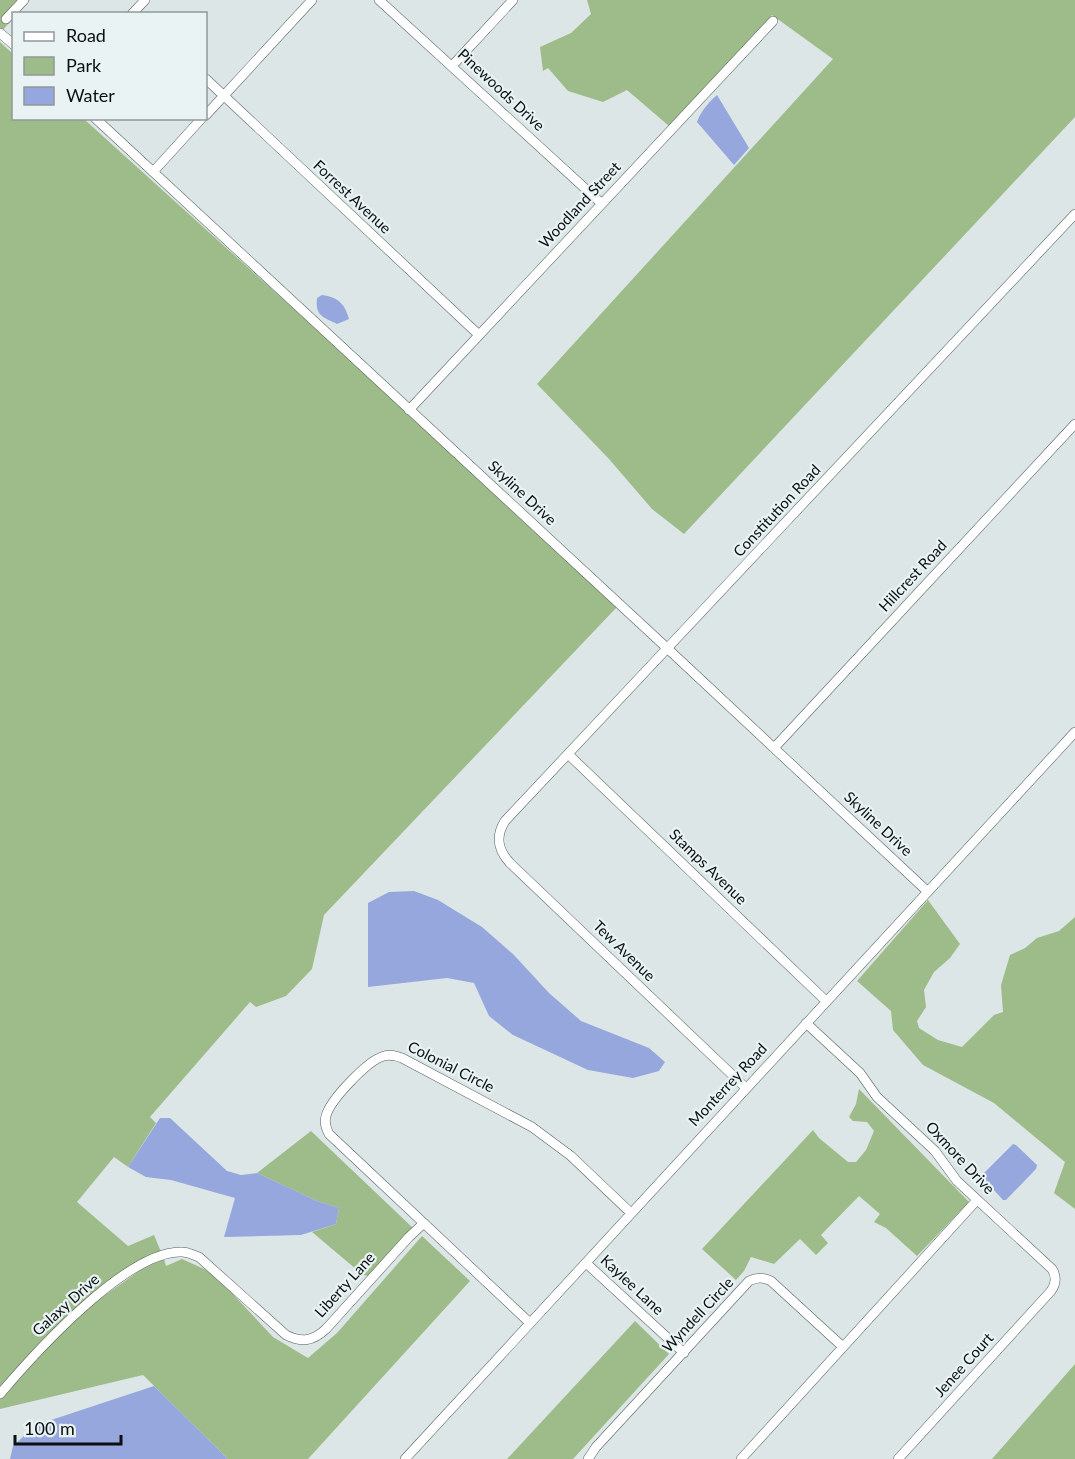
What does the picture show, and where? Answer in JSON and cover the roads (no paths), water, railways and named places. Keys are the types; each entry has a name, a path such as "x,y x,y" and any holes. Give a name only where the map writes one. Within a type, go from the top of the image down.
{"street":[{"path":"13,12 24,0"},
{"path":"135,12 145,0"},
{"path":"207,114 312,0"},
{"name":"Pinewoods Drive","path":"379,0 602,203"},
{"path":"452,66 513,0"},
{"path":"6,19 12,13"},
{"name":"Woodland Street","path":"410,410 773,21"},
{"path":"0,33 12,43"},
{"name":"Forrest Avenue","path":"207,81 478,335"},
{"name":"Skyline Drive","path":"97,120 927,891"},
{"path":"153,171 201,120"},
{"name":"Constitution Road","path":"501,828 505,821 1075,214"},
{"name":"Hillcrest Road","path":"774,748 1075,424"},
{"name":"Monterrey Road","path":"405,1459 1075,732"},
{"name":"Stamps Avenue","path":"569,754 826,1001"},
{"name":"Tew Avenue","path":"501,828 498,841 505,857 746,1088"},
{"name":"Oxmore Drive","path":"806,1023 860,1073 877,1097 935,1151 957,1181 1052,1269 1055,1282 1051,1292"},
{"name":"Colonial Circle","path":"530,1323 334,1140 325,1127 325,1117 330,1106 361,1072 383,1056 402,1058 532,1127 571,1156 631,1213"},
{"path":"741,1459 977,1200"},
{"name":"Liberty Lane","path":"165,1255 181,1252 199,1257 286,1335 296,1341 307,1341 326,1329 424,1223"},
{"name":"Galaxy Drive","path":"0,1394 32,1357 84,1305 141,1265 165,1255"},
{"name":"Kaylee Lane","path":"586,1263 684,1353"},
{"name":"Wyndell Circle","path":"588,1459 596,1447 750,1281 760,1278 771,1281 843,1347"},
{"name":"Jenee Court","path":"898,1459 1051,1292"}],"water":[{"path":"717,95 749,148 734,165 697,122 705,107"},
{"path":"322,295 340,302 349,319 337,324 321,315 317,309 317,298"},
{"path":"414,891 438,900 482,927 581,1021 649,1048 665,1062 659,1071 633,1078 588,1070 513,1035 489,1016 474,983 447,978 368,987 368,903 389,892"},
{"path":"160,1118 170,1118 227,1171 241,1175 257,1173 317,1201 339,1208 336,1224 301,1235 224,1237 235,1198 171,1180 146,1177 128,1167"},
{"path":"1013,1144 1037,1165 1036,1169 1006,1200 1003,1200 981,1176"},
{"path":"154,1386 228,1459 10,1459 13,1446 36,1425"}]}
